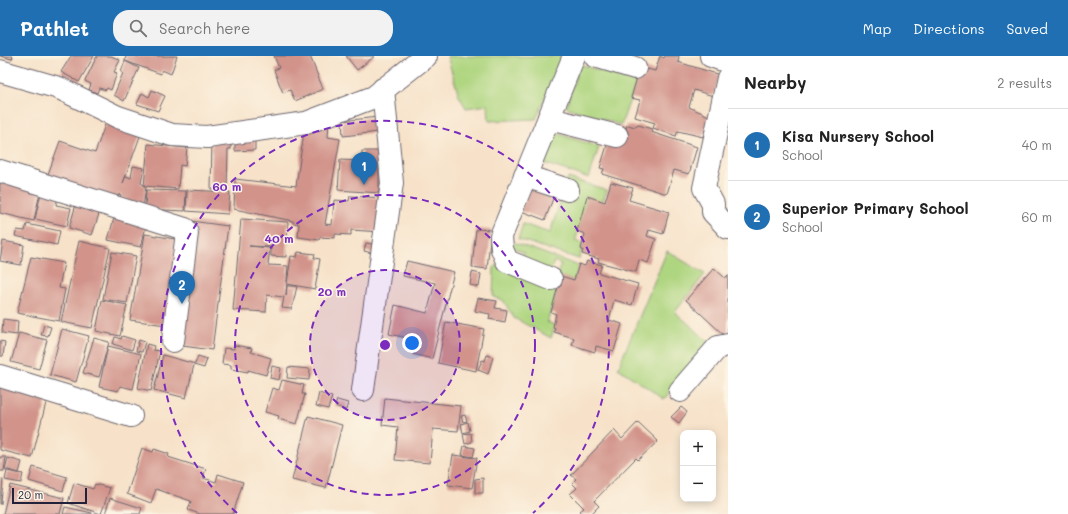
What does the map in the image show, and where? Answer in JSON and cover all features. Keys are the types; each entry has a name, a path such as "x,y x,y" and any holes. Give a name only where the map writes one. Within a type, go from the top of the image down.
{"street":[{"path":"0,71 59,88 118,117 172,135 207,137 306,123 374,97 426,56"},
{"path":"551,279 507,261 502,249 501,236 574,56"},
{"path":"595,56 635,68"},
{"path":"711,56 728,62"},
{"path":"728,78 704,188 713,204 720,211 728,228"},
{"path":"363,390 392,183 383,89"},
{"path":"549,118 617,136"},
{"path":"0,171 185,229 187,233 173,341"},
{"path":"525,176 568,190"},
{"path":"680,391 718,347 728,345"},
{"path":"0,376 131,416"}],"green space":[{"path":"447,56 563,56 536,119 489,121 488,105 466,108 459,96"},
{"path":"580,64 636,83 621,125 566,107"},
{"path":"553,132 599,147 589,178 543,163"},
{"path":"568,178 607,190 601,206 588,202 575,241 584,244 579,259 518,239 523,224 550,233"},
{"path":"510,241 579,266 572,285 560,282 547,322 555,325 551,338 514,318 503,300 493,297 494,268 496,265 553,285 561,264 554,261 550,273 520,263 524,253 512,247"},
{"path":"667,251 705,274 675,312 711,344 664,399 618,368"}],"building":[{"path":"0,56 13,56 12,59"},
{"path":"71,56 94,56 79,82 61,72"},
{"path":"97,56 111,56 120,60 114,72 117,73 111,90 107,88 106,90 99,88 97,93 89,90 91,84 85,81"},
{"path":"126,56 177,56 171,74 162,70 161,74 125,61"},
{"path":"274,56 310,56 323,89 295,101 290,90 283,93 274,70 279,68"},
{"path":"346,56 375,56 357,70"},
{"path":"660,56 664,58 665,56 679,56 678,62 720,75 713,96 694,90 689,107 709,116 703,137 678,131 676,136 653,128 655,123 635,117 640,100 631,98 640,67 655,71"},
{"path":"125,61 139,68 124,101 114,95 123,73 121,72"},
{"path":"152,90 165,96 158,111 137,104 142,93 149,97"},
{"path":"378,117 379,132 343,136 342,121"},
{"path":"107,119 142,131 123,183 126,176 131,178 133,166 144,168 141,183 146,187 143,208 126,202 126,199 120,197 121,195 119,194 116,201 47,177 60,141 95,153"},
{"path":"329,121 328,137 340,139 325,224 332,225 334,200 349,201 350,196 384,198 381,232 351,230 351,235 335,234 335,238 320,237 319,240 298,237 299,224 293,223 293,221 234,209 235,179 296,186 304,132"},
{"path":"627,125 636,127 638,125 652,129 651,132 697,147 689,174 674,170 667,194 602,174 604,169 600,168 609,139 621,127 626,129"},
{"path":"231,138 231,149 228,149 227,190 211,189 212,139"},
{"path":"235,138 255,138 255,150 235,151"},
{"path":"148,144 187,148 185,166 180,165 178,189 144,186"},
{"path":"362,151 379,151 379,193 338,190 340,160 362,161"},
{"path":"0,179 41,188 34,221 0,213"},
{"path":"611,182 633,188 629,200 669,212 663,234 649,230 647,236 656,239 648,263 639,260 636,272 598,262 599,259 582,254 583,250 581,249 585,234 577,231 587,196 605,202"},
{"path":"530,187 554,196 545,220 521,211"},
{"path":"146,190 186,191 185,211 145,209"},
{"path":"187,190 230,192 228,214 186,211"},
{"path":"41,193 58,197 56,205 71,208 67,226 35,219"},
{"path":"77,201 101,208 92,235 69,228"},
{"path":"114,218 146,226 141,247 108,240"},
{"path":"241,219 288,222 286,257 271,256 271,247 249,246 270,248 268,265 288,266 286,296 287,286 297,286 292,309 282,308 284,297 267,295 266,312 233,310"},
{"path":"191,221 228,226 212,350 175,345"},
{"path":"27,224 60,231 57,245 15,236 17,230 25,231"},
{"path":"476,229 491,230 487,269 472,267"},
{"path":"145,234 181,240 166,325 130,320"},
{"path":"3,241 24,245 21,265 0,261"},
{"path":"79,241 110,248 92,328 61,322"},
{"path":"366,243 378,245 376,254 364,251"},
{"path":"112,252 136,256 127,303 103,299"},
{"path":"298,252 315,254 314,258 320,259 315,289 287,284 291,256 297,257"},
{"path":"31,257 64,263 59,288 65,289 59,321 17,313"},
{"path":"407,261 454,272 432,359 413,354 417,340 389,334 395,305 427,313 435,283 403,276"},
{"path":"587,261 602,265 599,273 638,284 632,305 614,300 609,320 622,324 614,351 596,346 595,352 572,345 574,338 554,332 555,328 553,327 556,314 551,312 561,276 574,280 579,264 585,266"},
{"path":"714,268 725,278 728,275 728,334 726,337 686,300"},
{"path":"472,272 481,274 479,287 470,285"},
{"path":"478,298 497,301 495,308 507,310 505,322 489,319 490,314 475,311"},
{"path":"102,300 127,305 120,336 96,331"},
{"path":"3,319 18,321 17,335 2,333"},
{"path":"446,322 484,329 476,371 438,363"},
{"path":"44,325 51,327 48,336 41,335"},
{"path":"62,329 89,336 76,382 50,375"},
{"path":"19,333 47,340 39,369 11,362"},
{"path":"122,336 135,340 132,350 113,344 115,337 121,339"},
{"path":"94,338 109,342 99,377 83,373"},
{"path":"139,340 145,342 142,352 136,351"},
{"path":"0,341 5,342 3,356 0,356"},
{"path":"147,344 154,346 153,350 160,351 151,391 138,388"},
{"path":"234,345 252,348 251,352 271,358 266,375 248,370 248,372 231,369 231,365 222,364 224,348 234,349"},
{"path":"108,346 141,354 133,389 120,386 118,391 99,387"},
{"path":"163,355 195,364 198,356 207,359 204,368 194,365 186,398 154,390"},
{"path":"487,355 493,357 488,374 478,370 482,360 485,361"},
{"path":"272,366 281,368 279,380 270,378"},
{"path":"288,367 310,369 309,380 287,378"},
{"path":"282,380 304,385 302,394 305,394 297,424 278,419 279,416 265,412 272,388 279,390"},
{"path":"0,387 47,399 32,458 0,450"},
{"path":"319,393 332,397 328,409 316,406"},
{"path":"385,398 461,406 458,431 433,429 430,463 395,460 398,427 382,425"},
{"path":"337,400 348,403 346,410 335,406"},
{"path":"681,407 687,412 679,423 671,417"},
{"path":"465,415 467,421 463,422 461,416"},
{"path":"308,416 342,425 326,488 292,480"},
{"path":"468,422 470,431 463,433 461,424"},
{"path":"638,422 658,441 638,460 636,458 594,501 599,506 591,514 583,514 580,511 584,508 570,494 577,488 572,483 576,479 571,475 614,430 622,439"},
{"path":"471,433 472,442 465,444 463,434"},
{"path":"464,446 475,448 473,457 462,455"},
{"path":"142,448 153,452 154,449 169,454 168,457 206,469 203,478 216,482 218,474 243,482 233,514 200,514 188,510 191,501 156,489 151,503 127,494"},
{"path":"453,455 477,458 472,488 448,485"},
{"path":"0,457 6,457 4,471 0,471"},
{"path":"8,458 22,462 19,473 5,469"},
{"path":"33,467 67,477 63,491 29,481"},
{"path":"7,471 23,474 21,483 5,480"},
{"path":"483,478 483,493 475,493 475,479"},
{"path":"0,479 3,480 1,504 0,504"},
{"path":"74,483 93,489 95,484 110,488 101,514 68,503"},
{"path":"10,485 64,498 60,514 3,514"},
{"path":"110,498 142,508 140,514 105,514"},
{"path":"65,507 92,513 92,514 63,514"}],"place":[{"name":"Kisa Nursery School","path":"364,185"},
{"name":"Superior Primary School","path":"182,304"}]}
